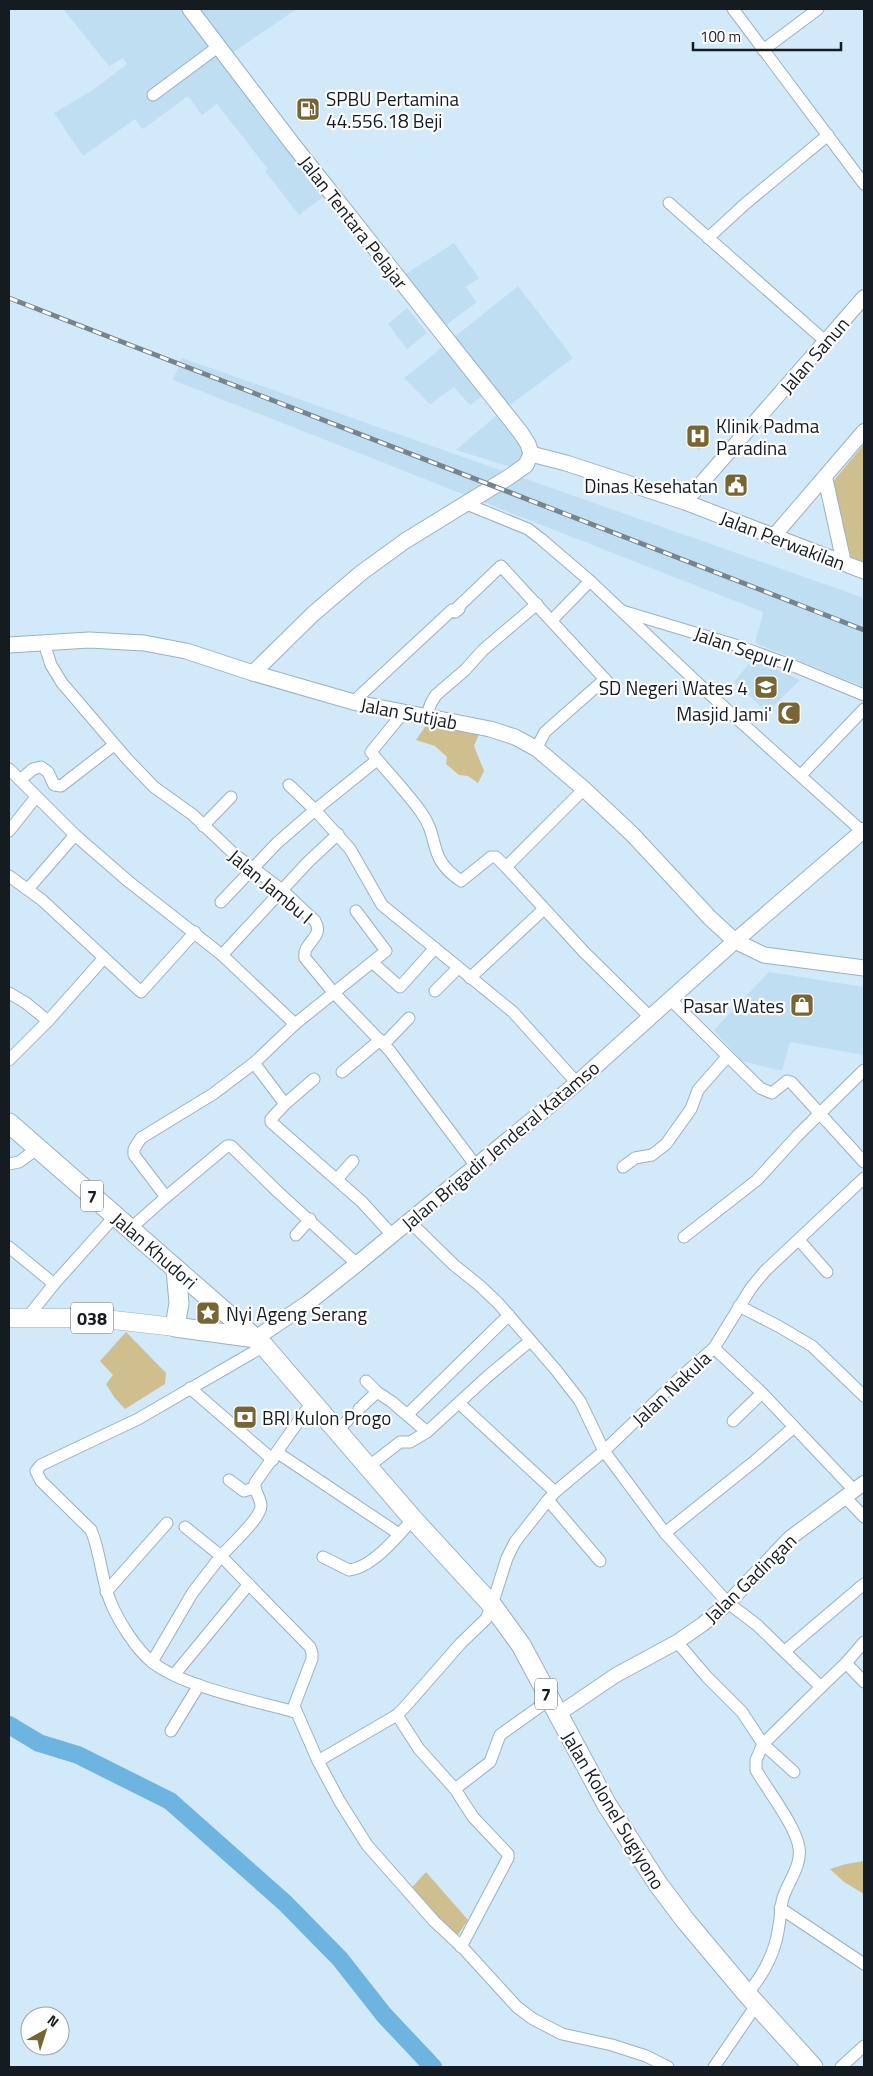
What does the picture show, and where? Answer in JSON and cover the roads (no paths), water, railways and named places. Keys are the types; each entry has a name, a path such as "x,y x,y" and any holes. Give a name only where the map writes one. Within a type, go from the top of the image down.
{"highway":[{"name":"Jalan Khudori","path":"9,1123 260,1342"},
{"path":"176,1269 178,1303 175,1327 260,1342"},
{"name":"Jalan Kolonel Sugiyono","path":"260,1342 312,1402 342,1425 368,1467 492,1605 520,1645 553,1708 635,1851 685,1920 813,2067"}],"main road":[{"name":"Jalan Tentara Pelajar","path":"190,9 291,142 521,433 528,444 531,454"},
{"name":"Jalan Perwakilan","path":"531,454 566,463 684,502 864,570"},
{"path":"254,673 313,614 361,573 405,541 526,465 531,454"},
{"name":"Jalan Sutijab","path":"9,645 89,640 144,643 186,651 353,702 490,729 515,737 536,749 584,789 633,835 710,918 735,942 764,955 864,968"},
{"name":"Jalan Brigadir Jenderal Katamso","path":"260,1342 358,1264 577,1083 735,942 864,832"},
{"name":"038","path":"9,1318 96,1318 175,1327"}],"street":[{"path":"733,9 864,184"},
{"path":"763,50 818,9"},
{"path":"153,95 219,46"},
{"path":"708,238 745,204 828,135"},
{"path":"669,203 825,341"},
{"name":"Jalan Sanun","path":"684,502 864,298"},
{"path":"773,537 864,431"},
{"path":"825,477 844,563"},
{"path":"464,503 528,530 590,581 703,688 864,832"},
{"path":"353,702 451,611 455,612 459,609 458,607 502,566 609,683 545,732 536,749"},
{"path":"552,620 590,581"},
{"path":"426,717 436,695 465,670 483,650 537,604"},
{"name":"Jalan Sepur II","path":"621,610 736,645 864,695"},
{"name":"Jalan Jambu I","path":"44,643 50,665 62,683 114,745 154,787 193,815 252,869 282,890 315,920 318,932 304,953 305,958 333,992 382,1042 476,1166"},
{"path":"801,775 864,709"},
{"path":"403,713 371,752 421,813 429,827 437,856 448,871 462,881 486,860 494,856 584,952 650,1017"},
{"path":"20,780 38,767 48,772 54,785 61,786 114,745"},
{"path":"221,902 276,843 377,760"},
{"path":"9,769 75,835 128,881 222,955 295,1024"},
{"path":"289,785 338,834 355,857 382,905 519,1018 577,1083"},
{"path":"506,867 584,789"},
{"path":"9,831 36,797"},
{"path":"203,826 231,798"},
{"path":"222,955 308,862 338,834"},
{"path":"28,889 39,874 75,835"},
{"path":"9,876 42,900 141,992 195,932"},
{"path":"470,978 544,909"},
{"path":"166,1197 134,1155 137,1144 151,1132 213,1094 254,1063 295,1024 385,952 386,949 356,911"},
{"path":"374,962 400,987 435,948"},
{"path":"9,1060 48,1021 104,958"},
{"path":"435,991 458,968"},
{"path":"9,993 26,1003 48,1021"},
{"path":"670,1000 727,1057 765,1091 772,1093 787,1081 791,1082 864,1162"},
{"path":"342,1072 382,1042 409,1018"},
{"path":"623,1167 635,1158 652,1155 666,1144 691,1109 698,1090 727,1057"},
{"path":"254,1063 285,1104"},
{"path":"684,1238 757,1180 864,1070"},
{"path":"314,1079 285,1104 271,1120 287,1137 362,1202 392,1236"},
{"path":"130,1229 230,1145 358,1264"},
{"path":"9,1164 19,1162 38,1148"},
{"path":"337,1179 353,1161"},
{"name":"Jalan Nakula","path":"318,1761 397,1715 460,1643 486,1619 507,1558 515,1542 551,1496 604,1451 714,1348 739,1306 765,1271 864,1178"},
{"path":"27,1318 54,1284 115,1216"},
{"path":"296,1235 310,1219"},
{"path":"410,1220 454,1265 480,1284 556,1370 580,1401 604,1451 665,1532 728,1603 757,1625 821,1687"},
{"path":"799,1240 827,1272"},
{"path":"9,1247 54,1284"},
{"path":"739,1306 812,1346 864,1396"},
{"path":"407,1414 509,1315"},
{"path":"368,1467 400,1442 410,1442 427,1432 460,1404 488,1376 530,1341"},
{"path":"260,1342 190,1388 138,1419 41,1465 36,1471 41,1481 91,1530 106,1592 112,1606 140,1651 152,1662 174,1675 199,1685 295,1712"},
{"path":"714,1348 762,1393 854,1489 864,1517"},
{"path":"366,1381 427,1432"},
{"path":"190,1388 275,1456 399,1534"},
{"path":"359,1409 377,1392"},
{"path":"733,1421 762,1393"},
{"path":"152,1662 193,1592 221,1556 259,1514 261,1504 254,1488 255,1483 312,1402"},
{"path":"460,1404 551,1496 600,1561"},
{"path":"665,1532 794,1428"},
{"path":"229,1480 244,1491 254,1488"},
{"name":"Jalan Gadingan","path":"553,1708 677,1642 728,1603 790,1538 854,1489"},
{"path":"323,1557 347,1569 354,1569 365,1565 377,1556 413,1519"},
{"path":"106,1592 167,1523"},
{"path":"185,1527 221,1556 310,1647 312,1660 294,1701 295,1712 340,1802 368,1845 434,1921 512,2002 533,2019 562,2034 612,2045 646,2056 668,2067"},
{"path":"174,1675 249,1584"},
{"path":"785,1651 864,1584"},
{"path":"677,1642 707,1677 742,1712 764,1744 794,1772"},
{"path":"714,2067 752,1999 770,1957 779,1926 780,1908 783,1898 800,1859 799,1847 792,1827 756,1770 758,1752 846,1664 864,1642"},
{"path":"846,1664 864,1682"},
{"path":"171,1731 199,1685"},
{"path":"455,1789 490,1762 500,1735 553,1708"},
{"path":"397,1715 419,1749 455,1789 473,1817 508,1854 508,1858 461,1947"},
{"path":"780,1908 864,1964"},
{"path":"841,2067 864,2046"}],"waterway":[{"path":"9,1725 39,1743 78,1755 170,1801 285,1903 340,1959 384,2015 433,2067"}],"railway":[{"path":"9,298 864,630"}],"place":[{"name":"SPBU Pertamina 44.556.18 Beji","path":"308,109"},
{"name":"Klinik Padma Paradina","path":"698,436"},
{"name":"Dinas Kesehatan","path":"736,485"},
{"name":"SD Negeri Wates 4","path":"766,687"},
{"name":"Masjid Jami'","path":"789,713"},
{"name":"Pasar Wates","path":"802,1005"},
{"name":"Nyi Ageng Serang","path":"208,1313"},
{"name":"BRI Kulon Progo","path":"245,1417"}]}
